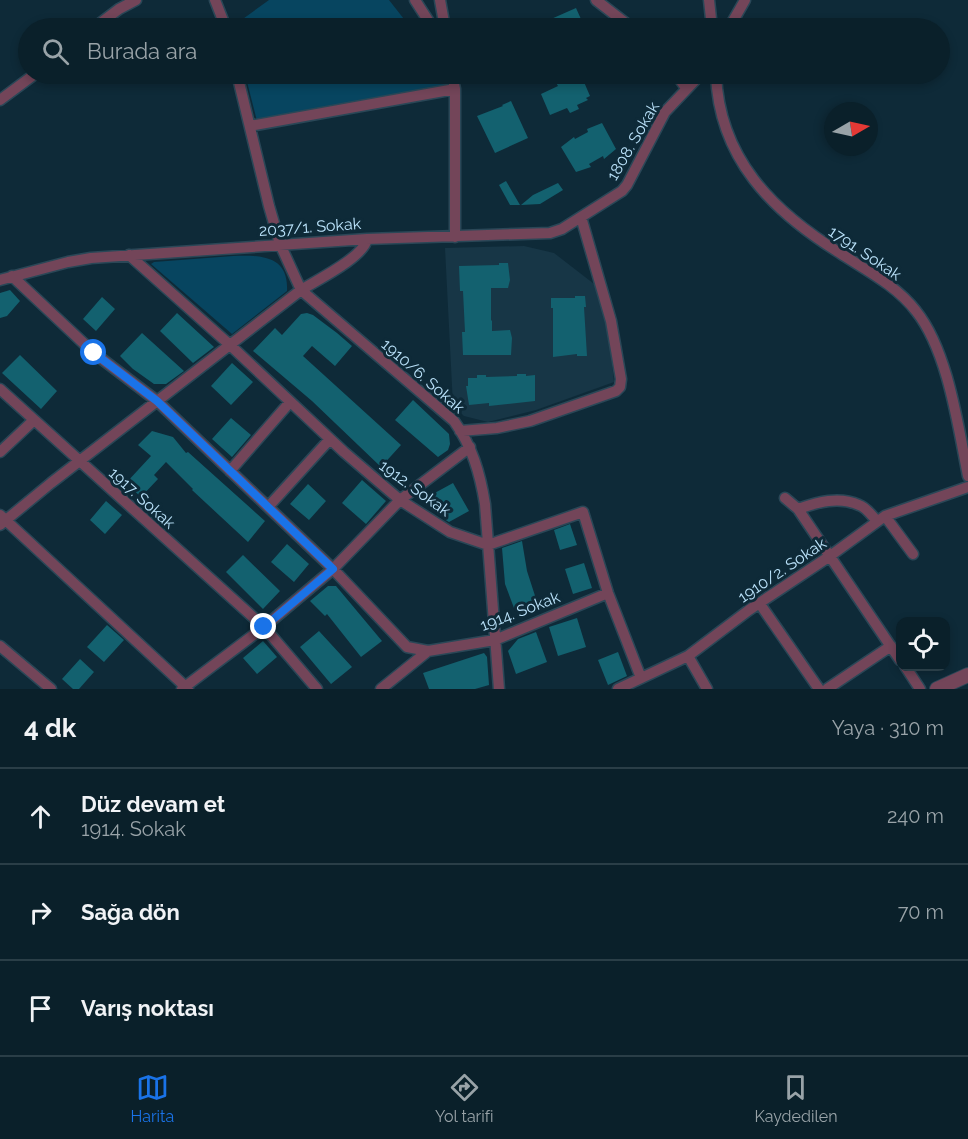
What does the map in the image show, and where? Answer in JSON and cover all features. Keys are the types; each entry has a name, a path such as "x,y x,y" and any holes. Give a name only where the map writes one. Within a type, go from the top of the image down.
{"street":[{"path":"104,18 116,5 136,0"},
{"path":"215,0 222,18"},
{"path":"415,0 427,18"},
{"path":"440,0 443,18"},
{"path":"596,0 619,18"},
{"path":"709,0 711,18"},
{"path":"735,18 745,0"},
{"path":"0,100 22,84"},
{"path":"240,84 280,244 301,290"},
{"path":"454,84 455,237"},
{"path":"683,84 686,88"},
{"name":"1808. Sokak","path":"615,197 627,185 665,112 690,84"},
{"name":"1791. Sokak","path":"716,84 717,96 731,141 742,163 771,201 807,233 895,290 916,310 934,341 944,368 968,476"},
{"path":"250,126 455,89"},
{"name":"2037/1. Sokak","path":"0,280 68,262 129,255 366,239 550,233 581,218 615,197"},
{"path":"460,430 497,428 530,422 613,392 620,387 614,334 581,218"},
{"path":"366,239 366,245 355,256 301,290 2,520 185,688 264,627 333,569 400,500 470,447"},
{"name":"1912. Sokak","path":"129,255 230,345 330,440 400,500 450,532 488,544"},
{"path":"12,276 94,353 157,401 333,569 407,647 428,651"},
{"name":"1910/6. Sokak","path":"301,290 454,421 470,447 481,476 499,689"},
{"name":"1917. Sokak","path":"0,389 264,627 316,689"},
{"path":"230,471 290,402"},
{"path":"0,452 34,420"},
{"path":"268,507 330,440"},
{"name":"1910/2. Sokak","path":"618,689 688,656 881,518 968,487"},
{"path":"785,498 798,509 896,654"},
{"path":"798,509 818,502 837,500 861,505 881,518 913,554"},
{"path":"488,544 583,512 608,593 641,678"},
{"name":"1914. Sokak","path":"428,651 495,640 608,593"},
{"path":"760,604 819,689"},
{"path":"0,646 51,689"},
{"path":"827,689 891,646"},
{"path":"381,689 428,651"},
{"path":"688,656 707,689"},
{"path":"908,671 920,689"},
{"path":"946,687 968,675"}],"shaded area":[{"path":"269,0 389,0 403,18 244,18"},
{"path":"248,84 445,84 443,88 257,121"},
{"path":"524,246 554,253 598,287 607,318 614,382 536,410 488,422 464,416 453,405 445,248"},
{"path":"233,256 262,257 278,264 286,279 287,291 232,334 151,264 154,262"}],"building":[{"path":"576,8 580,18 553,18"},
{"path":"557,84 585,84 590,96 586,98 588,100 577,105 579,109 570,113 567,108 550,115 541,94 558,86"},
{"path":"511,101 528,138 495,153 477,116"},
{"path":"602,123 616,149 604,159 603,156 589,164 591,167 576,172 561,147 574,137 575,139 588,132 587,129"},
{"path":"506,181 520,205 510,205 499,185"},
{"path":"558,183 563,190 540,204 521,205 533,195"},
{"path":"499,263 508,263 510,280 508,288 491,288 492,331 510,330 511,355 463,355 462,332 465,332 459,266 499,265"},
{"path":"10,290 20,301 7,316 0,318 0,293"},
{"path":"575,296 585,296 587,356 577,356 577,354 553,357 551,298 575,298"},
{"path":"102,297 115,309 96,331 83,319"},
{"path":"177,313 214,347 193,363 160,331"},
{"path":"301,314 313,315 352,346 335,366 312,346 303,356 401,445 381,467 312,401 253,351 275,328 282,335"},
{"path":"142,333 184,371 166,384 154,384 133,369 120,356"},
{"path":"20,355 57,391 41,409 2,373"},
{"path":"232,363 253,382 231,405 211,386"},
{"path":"517,374 535,375 535,401 489,406 489,403 469,405 466,386 468,386 468,378 477,378 477,375 486,375 486,377 517,376"},
{"path":"413,400 449,434 448,450 438,457 395,420"},
{"path":"231,418 251,435 232,457 212,439"},
{"path":"152,431 173,437 186,453 188,452 265,521 248,542 192,490 166,462 154,475 158,479 141,497 126,483 151,456 138,445"},
{"path":"362,480 386,501 366,524 342,503"},
{"path":"453,483 469,511 449,522 444,519 431,495"},
{"path":"308,484 326,501 309,520 290,504"},
{"path":"106,501 122,515 105,534 90,520"},
{"path":"570,524 577,545 560,550 554,530"},
{"path":"522,541 527,571 538,605 520,609 514,608 505,584 502,548"},
{"path":"287,544 309,564 294,582 271,562"},
{"path":"243,555 280,591 263,609 226,572"},
{"path":"584,563 592,588 573,594 565,569"},
{"path":"328,586 336,586 382,641 361,657 327,614 325,616 310,601"},
{"path":"577,618 586,647 558,656 549,627"},
{"path":"107,625 124,640 104,662 87,647"},
{"path":"319,631 352,667 331,684 300,647"},
{"path":"536,632 547,662 516,674 508,651 518,639"},
{"path":"263,641 277,657 257,674 243,658"},
{"path":"618,652 627,676 608,685 598,660"},
{"path":"484,653 487,657 489,685 475,689 429,689 423,673"},
{"path":"80,659 94,672 79,689 73,689 62,679"}],"route":[{"path":"94,353 157,401 333,569 264,627"}]}
